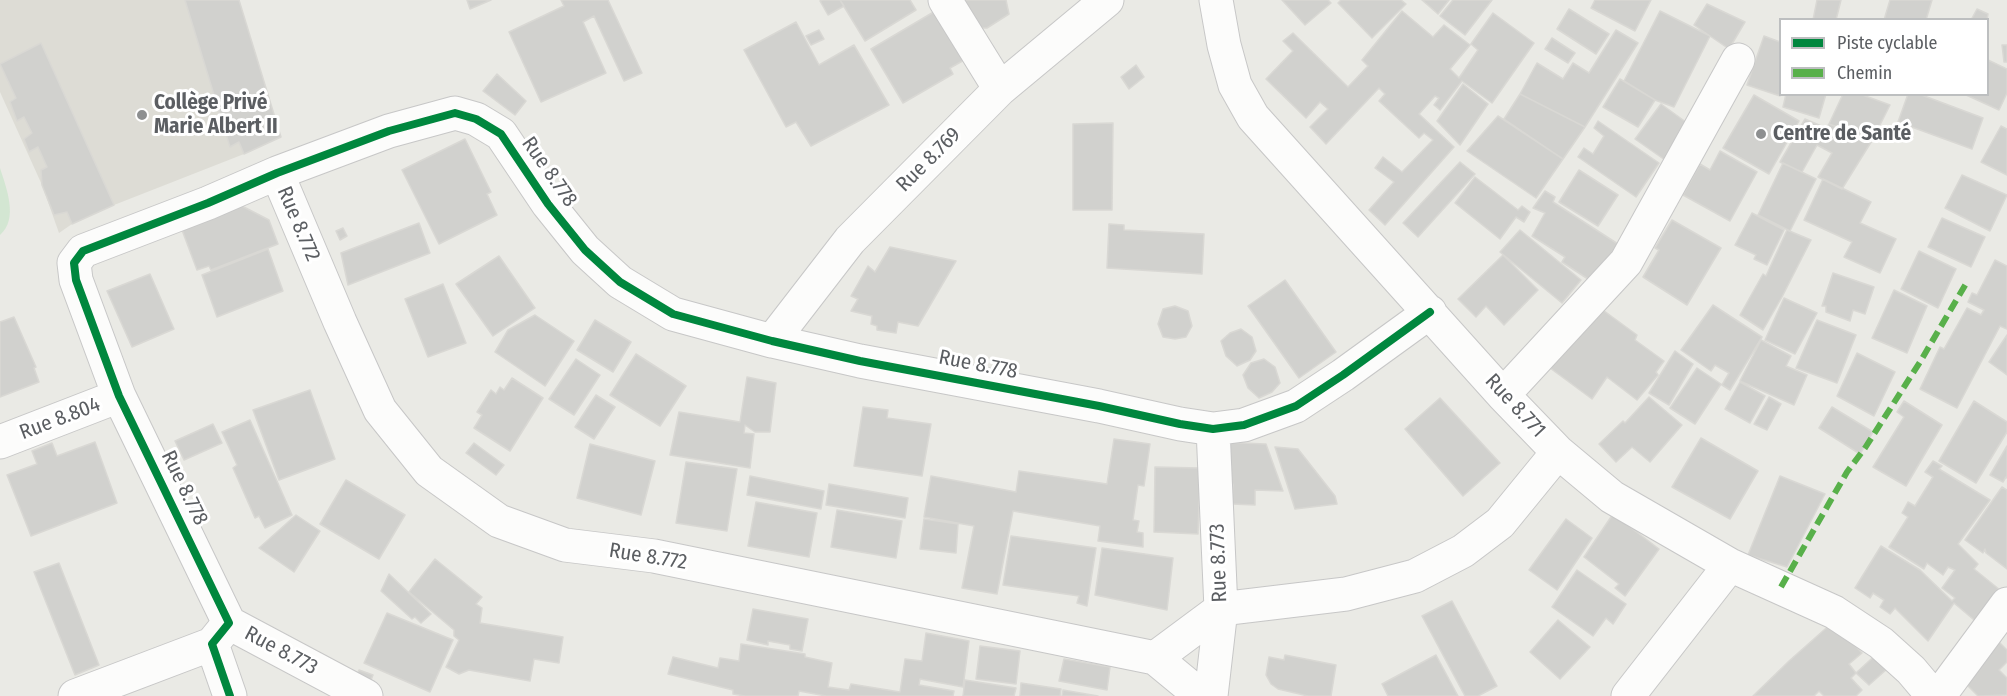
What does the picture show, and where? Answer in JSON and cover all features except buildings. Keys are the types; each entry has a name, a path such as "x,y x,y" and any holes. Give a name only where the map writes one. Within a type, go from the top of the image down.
{"street":[{"path":"945,0 1000,89"},
{"name":"Rue 8.769","path":"772,341 850,240 1000,89 1107,0"},
{"name":"Rue 8.771","path":"1216,0 1224,45 1235,85 1252,117 1558,452 1612,497 1730,566 1834,612 1881,643 1911,670 1933,696"},
{"path":"1503,394 1626,262 1738,60"},
{"name":"Rue 8.778","path":"230,696 221,634 119,396 76,280 74,263 82,251 208,204 277,173 389,131 455,113 476,119 501,134 548,204 585,250 620,282 674,314 860,362 1099,406 1180,424 1213,429 1244,425 1296,406 1430,312"},
{"name":"Rue 8.772","path":"277,173 380,410 429,471 499,521 565,545 654,556 1155,658 1201,696"},
{"name":"Rue 8.804","path":"0,442 119,396"},
{"name":"Rue 8.773","path":"1211,696 1221,609 1213,429"},
{"path":"1155,658 1221,609 1346,594 1415,576 1463,551 1500,524 1558,452"},
{"path":"1628,696 1730,566"},
{"path":"1939,696 2007,604"},
{"path":"75,696 221,634"},
{"name":"Rue 8.773","path":"221,634 366,696"}],"shaded area":[{"name":"Collège Privé Marie Albert II","path":"0,0 239,0 281,137 114,205 72,224 59,233 42,185 0,92"}],"green space":[{"path":"0,168 8,193 10,212 6,228 0,235"}],"marked path":[{"path":"1781,587 1847,472 1920,362 1967,282"}],"cycle path":[{"path":"230,696 212,644 229,623 119,396 76,280 74,263 83,251 389,131 455,113 476,119 501,134 548,204 585,250 620,282 673,314 772,341 860,361 1099,406 1180,424 1213,429 1244,425 1296,406 1430,312"}],"place":[{"name":"Collège Privé Marie Albert II","path":"142,115"},
{"name":"Centre de Santé","path":"1761,134"}]}
